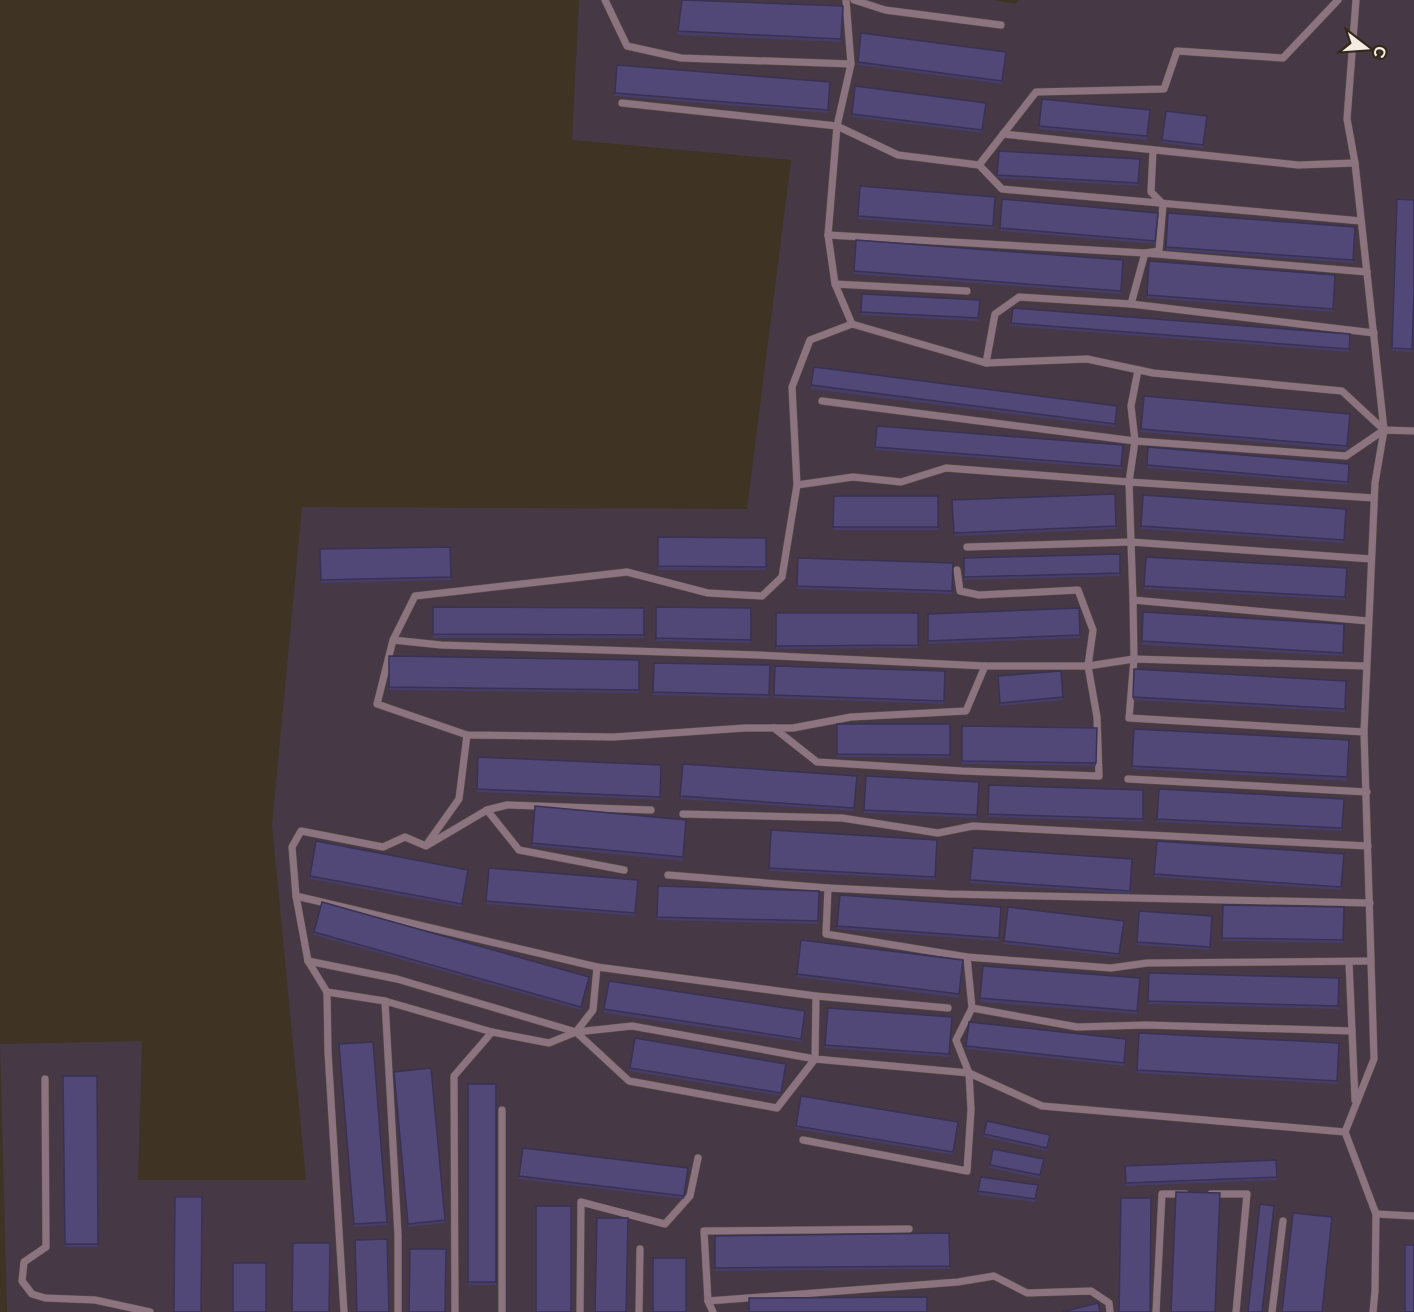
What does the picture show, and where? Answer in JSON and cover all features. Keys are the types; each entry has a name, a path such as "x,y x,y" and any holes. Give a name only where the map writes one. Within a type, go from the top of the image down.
{"lane":[{"path":"605,0 627,46 681,58 850,64"},
{"path":"846,0 850,64 837,126 828,236 834,284 852,324"},
{"path":"854,0 885,10 1001,25"},
{"path":"979,165 1036,92 1164,89 1177,51 1284,58 1338,0"},
{"path":"1356,0 1347,119 1355,163 1384,430 1374,498 1364,732 1374,1059 1345,1132 1376,1214 1373,1312"},
{"path":"622,103 837,126 898,155 979,165 1002,189 1361,221"},
{"path":"1003,134 1298,165 1355,163"},
{"path":"1145,253 1159,251 1163,204 1151,192 1153,150"},
{"path":"828,236 1145,253 1367,272"},
{"path":"1131,304 1145,253"},
{"path":"834,284 967,291"},
{"path":"986,363 995,314 1019,297 1131,304 1374,333"},
{"path":"986,666 966,711 851,717 793,728 745,728 614,737 466,735 377,704 393,640 415,596 627,572 708,593 762,596 782,577 797,485 792,387 810,340 852,324 986,363 1087,358 1152,373 1342,391 1384,430"},
{"path":"1138,370 1131,406 1135,441 1129,482 1134,659 1130,718 1364,732"},
{"path":"822,401 1135,441 1346,456 1384,430 1414,431"},
{"path":"797,485 853,477 901,482 946,468 1374,498"},
{"path":"967,547 1131,542 1371,559"},
{"path":"774,728 817,762 1099,776 1097,717 1088,666 1093,630 1078,590 979,595 960,591 957,570"},
{"path":"1133,600 1368,621"},
{"path":"393,640 441,645 770,655 986,666 1088,666 1134,659 1366,666"},
{"path":"426,846 459,799 466,735"},
{"path":"1128,779 1367,792"},
{"path":"426,846 487,810 507,805 651,810"},
{"path":"487,810 519,850 624,870"},
{"path":"683,814 843,818 938,833 973,826 1368,846"},
{"path":"344,1312 328,1052 327,992 308,961 296,896 292,847 301,831 383,847 405,837 426,846"},
{"path":"668,875 828,888 949,894 1370,903"},
{"path":"828,888 826,934 967,957 1111,968 1147,963 1371,961"},
{"path":"296,896 597,967 816,996 948,1008"},
{"path":"803,1140 967,1171 971,1110 969,1073 956,1040 972,1008 967,957"},
{"path":"308,961 397,979 576,1032 629,1081 777,1108 815,1059 816,996"},
{"path":"1349,962 1356,1104"},
{"path":"576,1032 592,1010 597,967"},
{"path":"327,992 385,1001 492,1032 549,1043 576,1032 632,1026 815,1059 969,1073 1042,1106 1345,1132"},
{"path":"385,1001 398,1235 398,1312"},
{"path":"972,1008 1077,1027 1146,1025 1352,1031"},
{"path":"455,1312 454,1076 492,1032"},
{"path":"45,1079 46,1247 24,1262 22,1281 32,1294 45,1298 95,1300 150,1312"},
{"path":"502,1110 502,1312"},
{"path":"580,1312 581,1202 665,1224 690,1196 698,1158"},
{"path":"1156,1312 1162,1194 1194,1194"},
{"path":"1204,1194 1247,1194 1236,1312"},
{"path":"1376,1214 1414,1216"},
{"path":"1272,1312 1283,1221"},
{"path":"713,1312 708,1301 704,1232 909,1229"},
{"path":"639,1312 640,1249"},
{"path":"708,1301 958,1282 994,1276 1028,1293 1091,1291 1109,1303 1110,1312"}],"shaded area":[{"path":"579,0 993,0 1016,4 1018,0 1414,0 1414,1312 7,1312 0,1044 142,1041 138,1180 306,1180 272,825 302,507 747,509 791,160 572,140"}],"building":[{"path":"682,0 843,6 841,39 678,31"},
{"path":"861,33 1006,52 1002,81 858,62"},
{"path":"617,65 830,82 828,110 615,93"},
{"path":"855,86 986,103 982,130 852,114"},
{"path":"1042,99 1150,110 1147,136 1039,126"},
{"path":"1166,111 1207,116 1203,145 1162,140"},
{"path":"999,151 1140,159 1138,183 997,175"},
{"path":"860,186 995,197 993,226 858,216"},
{"path":"1002,199 1158,213 1155,241 1000,228"},
{"path":"1397,199 1414,200 1412,349 1392,348"},
{"path":"1168,213 1355,227 1353,260 1166,247"},
{"path":"856,240 1123,260 1121,291 854,271"},
{"path":"1149,261 1335,275 1333,309 1147,295"},
{"path":"862,294 980,300 978,318 861,312"},
{"path":"1013,308 1350,334 1349,349 1011,323"},
{"path":"814,367 1117,406 1115,424 811,385"},
{"path":"1144,396 1350,414 1347,446 1141,429"},
{"path":"877,426 1123,445 1121,466 875,447"},
{"path":"1148,447 1349,464 1348,482 1147,465"},
{"path":"1115,494 1116,526 954,533 952,500"},
{"path":"1143,495 1346,509 1344,540 1141,526"},
{"path":"834,496 938,496 938,527 833,527"},
{"path":"658,537 766,538 766,567 658,566"},
{"path":"450,547 451,577 321,580 320,549"},
{"path":"1120,554 1120,573 964,577 964,558"},
{"path":"1146,557 1347,568 1345,597 1144,586"},
{"path":"798,558 953,563 952,591 797,586"},
{"path":"433,607 644,608 644,635 433,634"},
{"path":"656,607 751,608 751,640 656,638"},
{"path":"1079,608 1080,635 928,641 928,614"},
{"path":"1143,612 1344,624 1343,653 1142,641"},
{"path":"776,613 918,613 918,645 776,646"},
{"path":"389,656 639,660 639,690 389,687"},
{"path":"654,663 770,665 769,695 653,692"},
{"path":"775,666 945,671 944,701 774,695"},
{"path":"1134,669 1346,681 1345,709 1133,697"},
{"path":"1061,671 1063,697 1000,703 998,676"},
{"path":"837,724 950,724 950,755 837,754"},
{"path":"962,726 1097,728 1096,763 962,761"},
{"path":"1134,729 1349,740 1347,777 1132,766"},
{"path":"478,757 661,765 660,797 477,789"},
{"path":"683,764 857,776 854,808 680,796"},
{"path":"866,776 979,782 977,815 864,810"},
{"path":"989,785 1143,790 1143,819 988,814"},
{"path":"1159,789 1344,799 1342,828 1157,819"},
{"path":"535,806 686,820 683,857 532,843"},
{"path":"771,830 937,840 935,877 769,868"},
{"path":"316,841 468,870 462,904 310,876"},
{"path":"1157,841 1344,854 1341,887 1154,874"},
{"path":"973,848 1132,859 1130,891 970,880"},
{"path":"489,868 638,880 635,913 486,901"},
{"path":"658,886 819,891 818,921 657,917"},
{"path":"840,895 1001,907 999,938 837,926"},
{"path":"322,902 589,977 581,1007 314,932"},
{"path":"1223,905 1344,907 1343,940 1222,938"},
{"path":"1008,907 1124,921 1119,954 1004,941"},
{"path":"1139,911 1212,916 1210,947 1137,942"},
{"path":"801,940 963,960 959,994 797,974"},
{"path":"983,966 1140,978 1137,1011 980,998"},
{"path":"1149,973 1339,978 1338,1006 1148,1001"},
{"path":"609,981 805,1011 801,1039 604,1009"},
{"path":"828,1008 952,1017 949,1054 825,1045"},
{"path":"969,1022 1126,1039 1124,1063 966,1046"},
{"path":"1139,1033 1339,1043 1337,1081 1137,1070"},
{"path":"635,1038 786,1064 781,1093 630,1068"},
{"path":"373,1042 387,1222 354,1224 339,1044"},
{"path":"431,1068 445,1220 408,1224 394,1072"},
{"path":"63,1076 97,1076 98,1244 65,1244"},
{"path":"468,1084 496,1084 496,1282 468,1282"},
{"path":"801,1096 958,1122 953,1152 796,1126"},
{"path":"987,1121 1050,1135 1047,1148 984,1134"},
{"path":"523,1148 688,1168 684,1196 519,1176"},
{"path":"993,1149 1044,1159 1040,1175 990,1165"},
{"path":"1276,1160 1277,1177 1126,1183 1125,1166"},
{"path":"981,1177 1038,1185 1035,1199 978,1191"},
{"path":"1176,1192 1220,1193 1215,1312 1171,1312"},
{"path":"175,1197 202,1197 201,1312 174,1312"},
{"path":"1121,1198 1151,1198 1150,1312 1119,1312"},
{"path":"1260,1204 1274,1206 1262,1312 1248,1312"},
{"path":"536,1206 571,1206 571,1312 536,1312"},
{"path":"1293,1213 1332,1217 1322,1312 1282,1312"},
{"path":"597,1218 628,1218 626,1312 595,1312"},
{"path":"949,1233 950,1266 715,1268 715,1236"},
{"path":"387,1239 389,1312 357,1312 355,1240"},
{"path":"293,1243 330,1243 329,1312 292,1312"},
{"path":"1405,1245 1414,1245 1414,1312 1405,1312"},
{"path":"410,1249 446,1249 445,1312 409,1312"},
{"path":"653,1258 686,1258 686,1312 653,1312"},
{"path":"233,1263 266,1263 266,1312 233,1312"},
{"path":"927,1297 927,1312 749,1312 749,1298"},
{"path":"1098,1303 1100,1312 1062,1312"}]}
